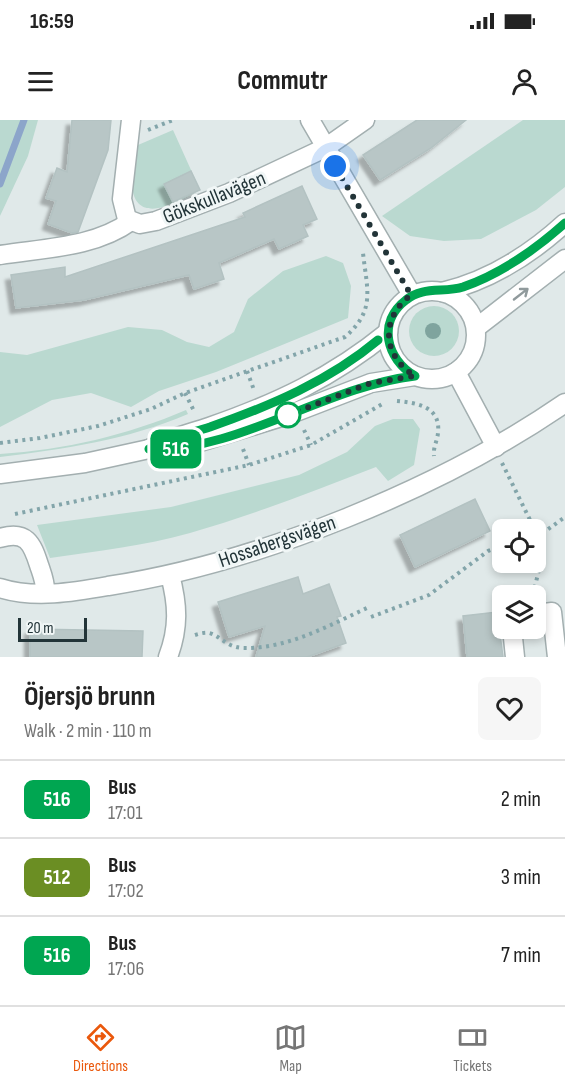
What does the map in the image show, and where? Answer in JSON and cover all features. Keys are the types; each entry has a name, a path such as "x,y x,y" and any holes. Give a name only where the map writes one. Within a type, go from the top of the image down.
{"street":[{"path":"0,255 89,241 117,232 130,222 127,219 122,199 131,120"},
{"path":"310,120 411,295"},
{"name":"Gökskullavägen","path":"130,222 141,224 156,221 229,193 325,148 365,120"},
{"path":"442,292 464,286 508,266 565,223"},
{"path":"476,328 565,259"},
{"path":"0,474 85,463 149,449 174,450 288,415 371,383 415,376 440,379 456,372 473,353 476,328 465,304 442,292 432,290 411,295 392,315 388,343 397,363 415,376"},
{"path":"149,449 168,438 209,427 306,388 357,357 388,332"},
{"path":"456,372 499,455"},
{"name":"Hossabergsvägen","path":"0,588 45,593 81,591 170,575 302,534 441,474 499,455 565,403"},
{"path":"0,538 13,534 23,537 32,546 45,593"},
{"path":"168,657 176,636 178,614 170,575"},
{"path":"546,613 552,612 557,657"},
{"path":"513,639 515,657"}],"path":[{"path":"0,443 40,438 98,426 151,409 185,393 345,337 360,324 367,311 363,241 376,237"},
{"path":"247,371 254,390"},
{"path":"185,393 195,412"},
{"path":"10,515 249,465 311,445 381,404 397,400 417,403 433,411 439,424 433,450 441,474"},
{"path":"302,426 311,445"},
{"path":"243,448 249,465"},
{"path":"499,455 530,519"},
{"path":"546,531 565,517"},
{"path":"371,617 429,596 492,549"},
{"path":"176,636 209,633 230,646 275,645 297,639 367,608"}],"green space":[{"path":"0,120 38,120 28,156 0,216"},
{"path":"523,120 565,120 565,187 536,210 481,239 444,241 410,236 382,216"},
{"path":"173,130 200,190 161,208 151,209 142,206 136,199 132,187 138,145"},
{"path":"326,256 343,263 351,286 348,318 216,372 159,391 131,407 91,393 52,400 0,427 0,352 27,355 128,327 162,330 187,342 209,347 234,332 248,299 283,271"},
{"path":"439,306 452,313 458,321 458,341 452,349 444,355 429,356 416,349 410,341 409,326 416,313 424,307"},
{"path":"186,410 188,414 119,437 72,447 0,457 0,454 72,445 119,434"},
{"path":"393,419 413,419 420,429 414,465 388,481 376,467 260,511 173,538 50,558 37,525 171,507 299,475 347,452 375,426"}],"building":[{"path":"72,120 111,120 108,150 78,232 72,233 48,224 56,201 46,198 57,168 67,172"},
{"path":"417,120 466,120 431,148 380,180 363,155"},
{"path":"191,171 200,190 173,202 164,184"},
{"path":"302,186 317,219 303,225 308,236 279,249 274,239 219,263 224,279 194,289 189,275 84,300 16,308 11,275 65,267 65,277 245,217 243,213"},
{"path":"475,499 490,531 415,567 400,535"},
{"path":"298,577 303,594 329,584 341,616 337,617 346,643 307,657 256,657 265,626 229,637 218,602"},
{"path":"492,613 492,639 501,639 503,657 467,657 463,616"},
{"path":"30,629 143,631 142,657 30,657"}],"waterway":[{"path":"0,184 24,120"}],"bus line":[{"name":"516","path":"378,340 357,357 306,388 209,427 168,438 149,449 174,450 288,415 371,383 415,376 397,363 388,343 389,323 398,307 411,295 432,290 442,292 464,286 508,266 551,236 565,223"}],"route":[{"path":"288,415 371,383 415,376 397,363 388,343 389,323 392,315 411,295 397,275 335,166"}]}
